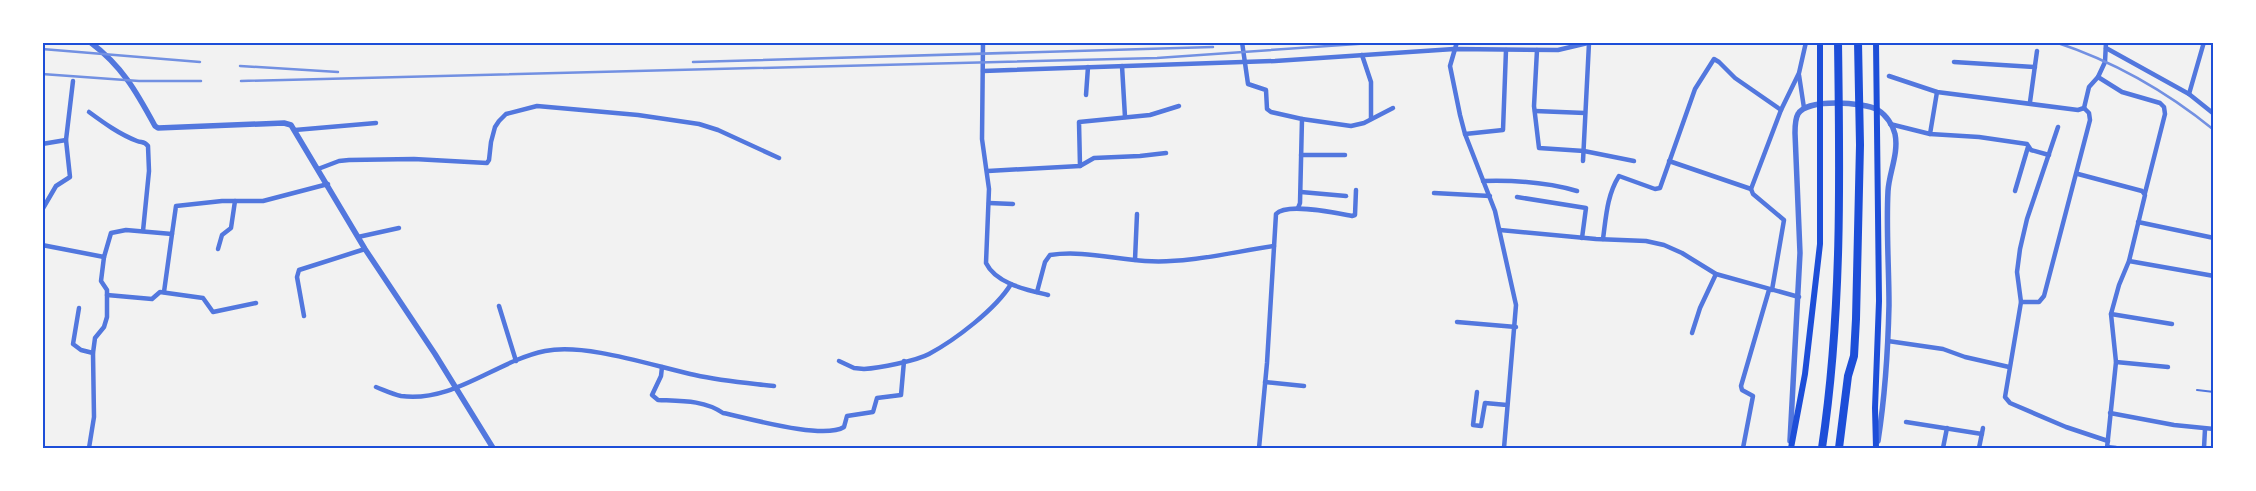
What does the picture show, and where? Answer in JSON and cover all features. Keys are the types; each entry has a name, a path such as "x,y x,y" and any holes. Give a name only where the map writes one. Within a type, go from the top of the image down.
{"highway":[{"path":"1822,448 1836,317 1839,145 1838,42"},
{"path":"1839,448 1848,376 1854,356 1856,319 1860,145 1858,42"}],"main road":[{"path":"1790,448 1805,374 1818,262 1820,42"},
{"path":"1876,42 1879,301 1875,408 1876,448"}],"street":[{"path":"90,42 108,56 130,80 155,126 158,128 284,122 291,125 328,184 365,249 493,448"},
{"path":"983,42 982,139 988,171 989,203 986,263 991,271 1011,284 1048,295"},
{"path":"1242,42 1249,86 1264,89 1267,92 1267,109 1271,112 1302,119 1351,126 1393,108"},
{"path":"1457,42 1450,72 1465,134 1490,196 1500,230 1516,305 1516,327 1504,448"},
{"path":"1743,448 1753,396 1742,390 1741,386 1771,290 1785,223 1782,217 1753,194 1751,189 1781,110 1799,74 1806,42"},
{"path":"2084,108 2089,87 2098,78 2105,62 2106,42"},
{"path":"2189,94 2204,42"},
{"path":"983,70 1245,61 1454,49 1558,50 1590,43 1583,162"},
{"path":"2106,48 2151,71 2189,94 2214,114"},
{"path":"1465,134 1503,130 1506,50"},
{"path":"1537,50 1535,111 1539,148 1584,151 1634,162"},
{"path":"2030,102 2037,51"},
{"path":"1362,55 1371,82 1371,119"},
{"path":"1603,239 1607,206 1613,185 1619,176 1659,189 1695,89 1714,59 1720,62 1735,78 1781,110"},
{"path":"1954,62 2035,66"},
{"path":"1122,66 1125,117"},
{"path":"1086,95 1088,67"},
{"path":"1799,74 1804,108"},
{"path":"1889,76 1937,92 2030,102 2078,110 2084,108"},
{"path":"2098,78 2122,92 2160,103 2164,107 2165,114 2129,260 2119,285 2111,314 2116,362 2107,448 2116,448"},
{"path":"42,210 56,186 70,177 66,140 73,80"},
{"path":"1930,134 1937,92"},
{"path":"1790,448 1800,253 1795,133 1798,114 1804,108 1821,104 1865,105 1883,114 1895,134 1895,148 1888,189 1888,341 1885,397 1876,448"},
{"path":"318,169 329,164 349,160 414,159 487,163 490,160 495,127 499,121 506,114 537,106 638,115 699,124 718,130 779,158"},
{"path":"1080,166 1079,122 1150,115 1179,106"},
{"path":"2021,302 2042,300 2078,174 2090,120 2089,113 2084,108"},
{"path":"1535,111 1585,113"},
{"path":"89,112 117,132 148,146 149,171 143,231"},
{"path":"1298,208 1301,192 1302,119"},
{"path":"295,130 376,124"},
{"path":"1890,124 1930,134 1979,137 2027,144 2031,150 2049,155"},
{"path":"2058,127 2027,220 2020,248 2017,272 2021,302 2005,390 2006,400 2066,428 2108,441"},
{"path":"42,144 66,140"},
{"path":"2015,191 2028,147"},
{"path":"988,171 1080,166 1094,158 1140,156 1166,152"},
{"path":"1301,155 1346,155"},
{"path":"1669,161 1751,189"},
{"path":"2078,174 2145,193"},
{"path":"1482,180 1533,182 1577,191"},
{"path":"164,292 176,206 235,201 263,201 328,184"},
{"path":"1259,448 1277,212 1298,208 1352,216 1357,211 1356,190"},
{"path":"1301,192 1346,196"},
{"path":"1434,193 1490,196"},
{"path":"1517,197 1586,208 1582,238"},
{"path":"218,249 222,235 231,228 235,201"},
{"path":"989,203 1012,204"},
{"path":"1135,260 1137,214"},
{"path":"2138,222 2214,238"},
{"path":"358,237 399,228"},
{"path":"89,448 94,411 92,353 95,338 106,322 107,295 101,281 104,257 111,232 126,230 172,234"},
{"path":"1500,230 1582,238 1646,241 1664,245 1682,253 1716,274 1799,298"},
{"path":"42,245 104,257"},
{"path":"1037,292 1045,262 1050,255 1090,255 1135,260 1177,261 1274,246"},
{"path":"304,316 297,277 299,270 365,249"},
{"path":"2129,260 2214,276"},
{"path":"1692,333 1700,308 1716,274"},
{"path":"839,361 854,368 864,370 928,354 946,343 992,307 1002,298 1011,284"},
{"path":"107,295 152,299 160,292 164,292 203,298 214,312 256,303"},
{"path":"499,306 516,361"},
{"path":"79,308 73,344 81,350 92,353"},
{"path":"2111,314 2172,324"},
{"path":"1457,322 1516,327"},
{"path":"1888,341 1943,348 1965,357 2009,368"},
{"path":"376,387 395,394 421,397 456,388 516,361 546,351 576,351 618,357 722,381 774,386"},
{"path":"662,367 661,376 652,395 658,400 708,405 717,408 723,413 790,427 835,430 844,427 847,416 873,412 877,398 901,395 904,361"},
{"path":"2116,362 2168,367"},
{"path":"1265,382 1304,386"},
{"path":"1477,392 1473,425 1481,426 1485,403 1507,405"},
{"path":"2110,413 2174,425 2214,429"},
{"path":"1906,422 1982,434"},
{"path":"1944,448 1947,428"},
{"path":"1978,448 1983,428"},
{"path":"2204,448 2205,429"}],"lane":[{"path":"2197,390 2214,392"}],"railway":[{"path":"241,81 1157,58 1386,42"},
{"path":"2055,42 2098,58 2138,78 2177,102 2214,130"},
{"path":"693,62 1213,47"},
{"path":"42,49 200,62"},
{"path":"240,66 338,72"},
{"path":"42,74 139,81 201,81"}]}
